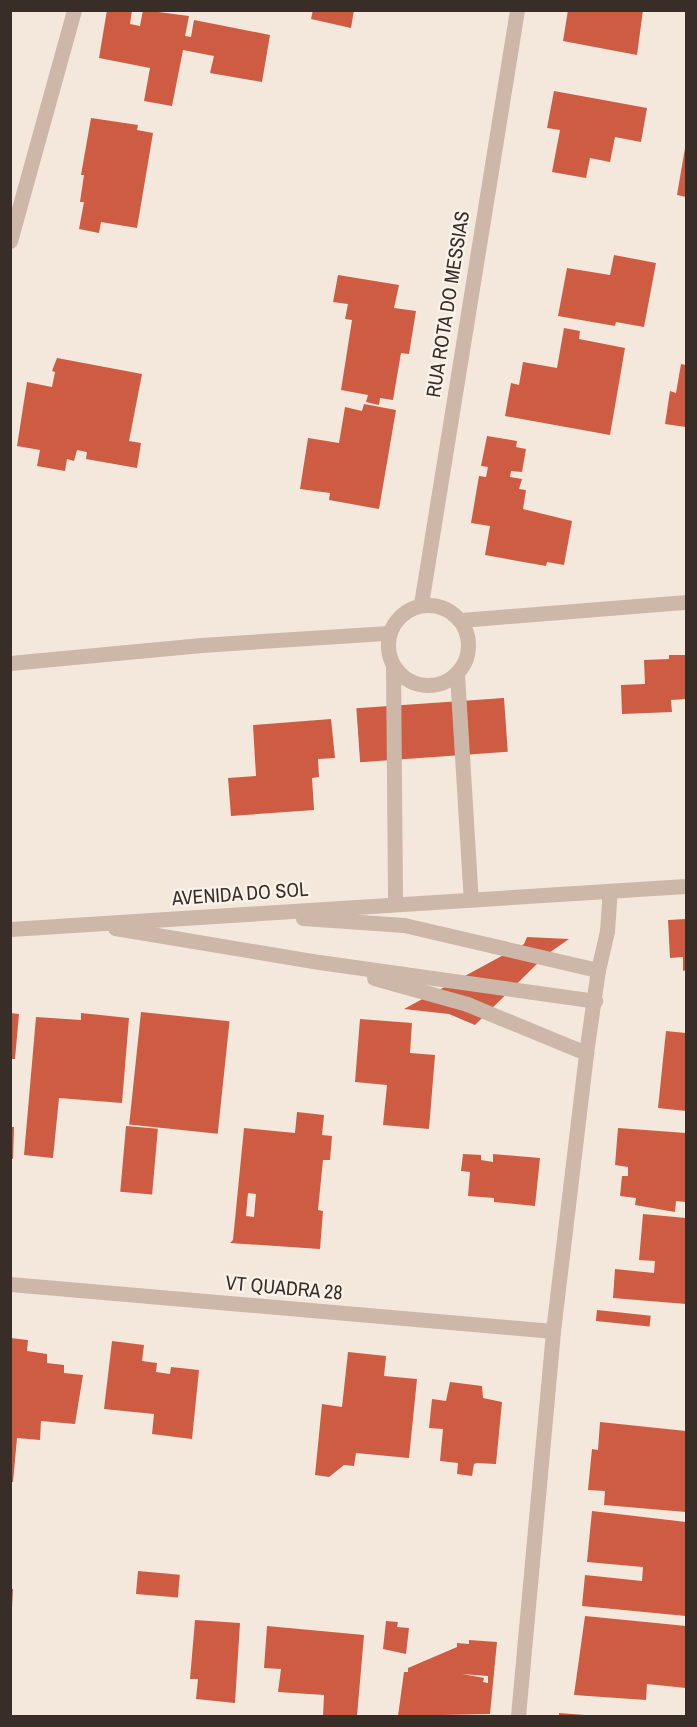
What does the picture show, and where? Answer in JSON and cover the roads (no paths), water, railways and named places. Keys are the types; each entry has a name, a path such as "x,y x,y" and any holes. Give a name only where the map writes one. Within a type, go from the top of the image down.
{"street":[{"path":"10,241 74,10"},
{"name":"RUA ROTA DO MESSIAS","path":"421,604 517,10"},
{"path":"460,620 687,602"},
{"path":"421,604 444,607 460,620 469,638 467,657 457,674 441,684 423,686 405,679 393,665 387,650 389,633 396,619 409,609 421,604"},
{"path":"10,663 201,645 389,633"},
{"path":"393,665 395,904"},
{"path":"457,674 471,900"},
{"name":"AVENIDA DO SOL","path":"10,929 687,886"},
{"path":"518,1716 553,1331 586,1053 598,970 607,931 610,892"},
{"path":"239,914 404,925 598,970"},
{"path":"88,923 319,962 595,1000"},
{"path":"319,962 467,1004 586,1053"},
{"name":"VT QUADRA 28","path":"10,1284 553,1331"}]}
